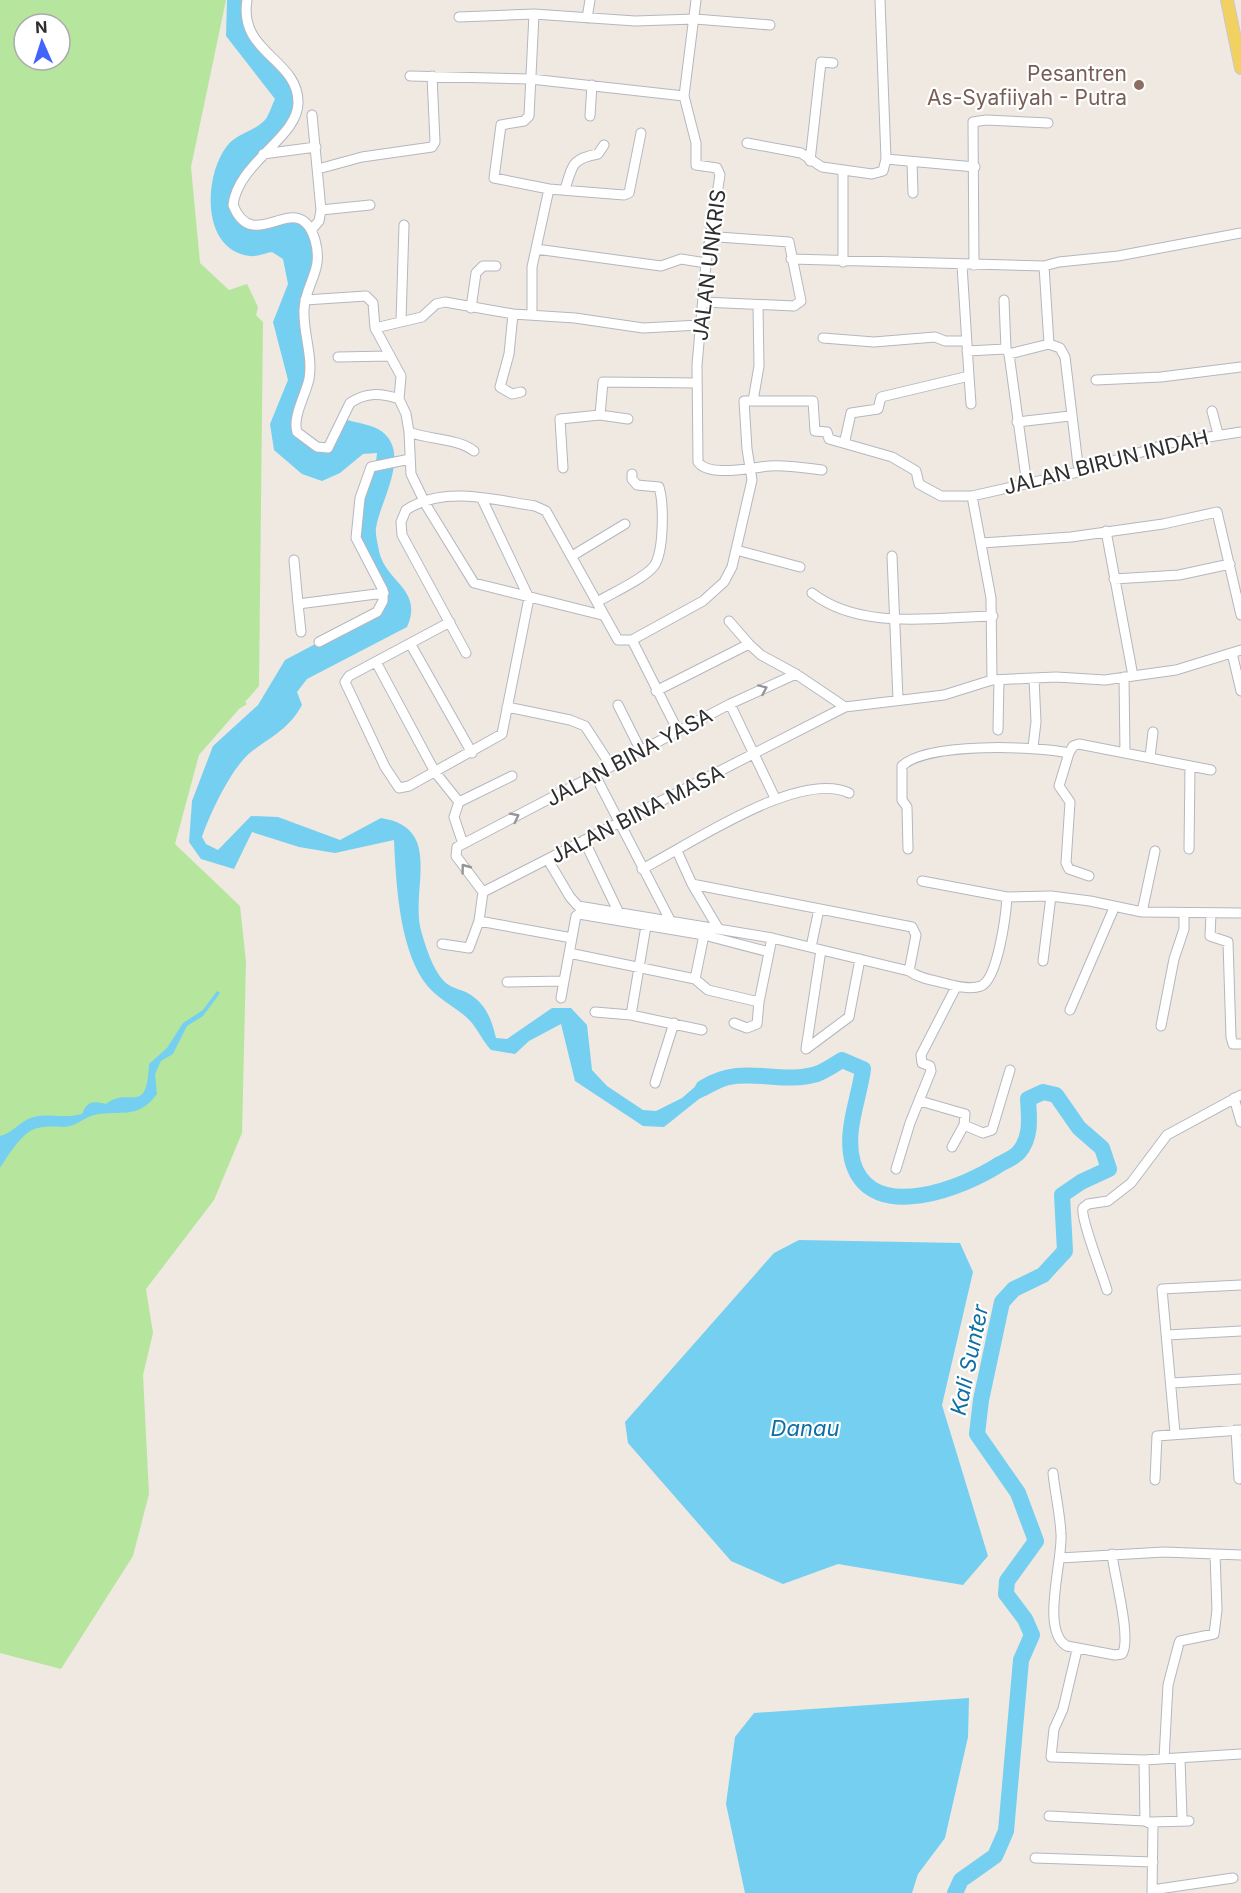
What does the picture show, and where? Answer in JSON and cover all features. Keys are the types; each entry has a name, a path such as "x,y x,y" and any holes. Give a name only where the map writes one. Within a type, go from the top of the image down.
{"main road":[{"path":"1227,0 1241,68"}],"street":[{"path":"247,0 244,17 250,34 288,76 298,101 297,110 286,131 237,185 232,205 235,211 251,226 262,226 289,216 305,223 311,230 316,249 318,270 305,300 304,326 310,356 309,377 296,422 297,432 317,447 328,448 350,403 371,394 399,399"},
{"path":"587,18 590,0"},
{"name":"JALAN UNKRIS","path":"696,0 684,96 696,142 696,165 719,171 700,325 697,383 698,462 705,469 749,471 768,466 822,470"},
{"path":"747,143 794,151 822,167 843,171 879,174 885,169 880,0"},
{"path":"534,14 529,116 524,121 501,125 493,176 497,180 549,189 618,196 629,193 641,133"},
{"path":"459,17 534,14 587,18 695,19 770,25"},
{"path":"810,160 821,62 833,63"},
{"path":"410,76 531,79 684,96"},
{"path":"318,169 362,157 432,147 435,142 432,76"},
{"path":"590,116 592,85"},
{"path":"311,230 319,221 321,210 312,116"},
{"path":"974,265 973,122 986,120 1048,123"},
{"path":"565,189 574,162 580,158 598,154 604,145"},
{"path":"263,154 315,147"},
{"path":"886,159 975,167"},
{"path":"912,162 913,193"},
{"path":"843,171 843,261"},
{"path":"532,315 532,267 549,189"},
{"path":"321,210 370,205"},
{"path":"402,321 404,225"},
{"path":"791,259 1044,266 1059,262 1118,256 1241,233"},
{"path":"703,302 794,306 801,301 789,242 718,237"},
{"path":"536,249 662,266 681,259 706,264"},
{"path":"962,265 971,404"},
{"path":"471,308 476,273 483,266 496,266"},
{"path":"1044,266 1049,344"},
{"path":"305,300 366,296 373,303 375,328 401,376 399,399 406,414 409,432 411,474 424,502 474,583 602,615"},
{"path":"1004,300 1007,351 1024,481"},
{"path":"375,328 422,317 440,302 513,314 575,318 643,328 700,325"},
{"path":"466,653 402,534 401,522 406,510 444,496 535,506 546,511 618,640 632,640 710,596 728,574 750,493 752,480 749,471 744,402 753,401 759,366 758,306"},
{"path":"513,314 509,354 500,387 512,394 521,392"},
{"path":"823,338 874,342 935,337 966,346 1007,351 1049,344 1060,348 1065,357 1070,416 1078,465"},
{"path":"338,357 389,356"},
{"path":"1096,380 1161,378 1241,367"},
{"path":"847,444 845,440 851,413 878,409 881,397 969,376"},
{"path":"600,415 603,382 697,383"},
{"name":"JALAN BIRUN INDAH","path":"753,401 813,401 815,431 827,432 829,439 892,457 916,471 919,484 933,493 952,497 972,496 1024,481 1078,472 1170,442 1241,432"},
{"path":"1212,411 1218,434"},
{"path":"563,468 560,419 600,415 628,419"},
{"path":"1017,422 1070,416"},
{"path":"409,432 431,440 461,444 474,451"},
{"path":"1016,441 1024,481"},
{"path":"319,642 376,612 383,600 384,593 356,538 360,498 374,465 410,459"},
{"path":"597,602 649,571 656,562 661,529 659,487 638,485 632,479 632,474"},
{"path":"972,496 993,616 998,730"},
{"path":"450,622 411,645 349,676 346,685 396,786 402,788 472,753 502,734 529,598 482,499"},
{"path":"982,543 1049,539 1163,524 1217,512 1241,615"},
{"path":"572,556 625,525"},
{"path":"1106,531 1128,677 1125,753"},
{"path":"736,550 800,567"},
{"path":"892,556 897,619 898,699"},
{"path":"294,560 301,632"},
{"path":"1114,579 1179,574 1230,564"},
{"path":"298,604 384,593"},
{"path":"812,593 841,609 897,619 993,616"},
{"path":"729,621 761,655 796,674 845,707"},
{"path":"632,640 678,731"},
{"path":"656,691 749,644"},
{"path":"411,645 472,753"},
{"path":"1236,651 1241,691"},
{"name":"JALAN BINA MASA","path":"483,892 845,707 944,695 996,680 1034,678 1105,680 1128,677 1176,670 1236,651"},
{"path":"376,662 435,772 459,802"},
{"name":"JALAN BINA YASA","path":"463,844 730,704 796,674"},
{"path":"1033,747 1036,722 1034,678"},
{"path":"730,704 775,798"},
{"path":"618,705 641,751"},
{"path":"507,707 570,720 585,726 611,766"},
{"path":"1150,757 1153,732"},
{"path":"1089,876 1069,869 1066,863 1070,802 1059,786 1073,746 1079,744 1211,770"},
{"path":"908,849 907,807 902,800 902,765 920,757 971,748 1033,747 1069,753"},
{"path":"1189,849 1190,767"},
{"path":"595,775 670,920"},
{"path":"442,944 469,948 479,921 483,892 456,856 457,847 463,844 454,817 459,802 512,776"},
{"path":"642,869 775,798 818,788 835,788 849,794"},
{"path":"584,840 618,911"},
{"path":"1142,912 1155,850"},
{"path":"677,851 692,884 718,928"},
{"path":"548,860 578,906 618,911 647,921 769,952"},
{"path":"922,881 1008,897 1051,896 1090,901 1114,908 1142,912 1241,914"},
{"path":"692,884 915,929 909,971"},
{"path":"1043,961 1051,896"},
{"path":"561,998 572,938 579,914 647,921 670,920 718,928 860,958 956,987 981,986 987,981 995,963 1006,918 1008,897"},
{"path":"1070,1010 1114,908"},
{"path":"811,947 819,909"},
{"path":"1161,1026 1174,959 1184,929 1185,914"},
{"path":"1212,914 1210,936 1228,942 1231,1037 1233,1044 1241,1044"},
{"path":"479,921 572,938"},
{"path":"631,1015 647,921"},
{"path":"695,979 704,935"},
{"path":"734,1023 747,1028 756,1027 772,938"},
{"path":"821,950 805,1047 810,1049 849,1017 860,958"},
{"path":"569,953 695,979 708,990 759,1002"},
{"path":"507,982 564,981"},
{"path":"897,1169 910,1123 931,1071 930,1066 922,1063 921,1055 956,987"},
{"path":"596,1012 631,1015 702,1030"},
{"path":"655,1083 674,1023"},
{"path":"964,1125 983,1133 992,1130 1010,1070"},
{"path":"1107,1290 1089,1233 1082,1220 1083,1208 1088,1204 1108,1201 1131,1183 1167,1135 1237,1097 1241,1122"},
{"path":"920,1101 963,1112 966,1116 964,1125 952,1147"},
{"path":"1175,1433 1167,1335 1160,1289 1241,1286"},
{"path":"1167,1335 1241,1331"},
{"path":"1172,1383 1241,1379"},
{"path":"1155,1480 1157,1436 1238,1430 1239,1479"},
{"path":"1053,1473 1061,1535 1054,1623 1062,1643 1077,1650 1116,1655 1122,1654 1126,1648 1125,1620 1116,1587 1112,1554"},
{"path":"1060,1558 1112,1554 1241,1555"},
{"path":"1164,1759 1168,1685 1180,1641 1214,1634 1217,1610 1215,1554"},
{"path":"1077,1650 1063,1709 1054,1729 1052,1756 1144,1760 1241,1754"},
{"path":"1049,1816 1148,1822 1185,1819 1180,1758"},
{"path":"1144,1760 1153,1862 1152,1891 1233,1878"},
{"path":"1035,1858 1153,1862"}],"green space":[{"path":"0,0 226,0 191,167 200,263 229,290 247,284 258,307 256,315 263,322 259,686 245,702 247,704 239,709 199,755 175,844 240,906 246,962 242,1133 214,1200 146,1289 153,1333 143,1375 149,1494 133,1556 61,1669 0,1653"}],"water":[{"path":"227,0 244,0 243,27 292,83 297,110 234,196 245,223 285,217 305,223 316,249 305,300 310,356 295,425 322,449 343,419 374,427 388,438 393,449 394,462 376,528 376,537 383,562 407,594 411,603 411,614 407,627 307,679 297,692 302,705 297,714 280,732 251,752 236,768 210,816 202,837 206,844 218,850 251,816 278,817 340,840 381,818 401,824 413,834 419,848 421,864 419,917 431,960 446,983 477,999 491,1020 496,1038 507,1039 552,1008 571,1008 587,1025 592,1070 607,1086 643,1110 656,1111 682,1098 704,1079 732,1069 756,1074 722,1077 727,1085 699,1099 664,1127 643,1126 575,1081 561,1024 529,1041 515,1054 491,1050 467,1018 428,987 415,965 404,931 400,912 394,840 335,853 299,847 252,832 234,869 201,859 189,842 192,801 213,746 258,705 285,660 376,612 383,601 362,555 357,531 360,507 373,474 377,453 363,454 340,473 322,481 302,474 274,450 270,424 288,380 273,322 288,284 283,259 272,252 250,256 234,251 222,240 215,226 211,210 211,192 219,159 231,142 265,120 275,99 226,36"},
{"path":"217,991 220,993 203,1016 187,1026 173,1054 161,1061 155,1074 157,1094 150,1102 135,1111 103,1113 69,1126 32,1130 19,1142 0,1168 0,1136 25,1121 40,1116 82,1114 91,1103 106,1104 114,1099 141,1095 148,1080 149,1064 167,1048 183,1023 203,1010"},
{"name":"Danau","path":"799,1240 960,1243 973,1272 942,1405 988,1556 963,1585 838,1564 783,1584 731,1561 628,1443 625,1422 774,1253"},
{"path":"969,1698 968,1737 945,1838 918,1874 912,1893 745,1893 726,1804 735,1737 754,1713"}],"waterway":[{"name":"Kali Sunter","path":"703,1088 718,1080 746,1075 788,1078 817,1074 842,1060 863,1069 851,1127 853,1163 863,1182 879,1193 899,1197 943,1190 965,1182 1015,1156 1023,1146 1028,1133 1028,1099 1043,1092 1056,1095 1079,1128 1102,1148 1109,1169 1081,1182 1062,1195 1065,1251 1043,1275 1014,1289 1002,1302 981,1400 977,1434 1018,1493 1036,1541 1007,1581 1006,1594 1025,1619 1032,1635 1021,1660 1006,1831 995,1856 961,1880 955,1893"}],"place":[{"name":"Pesantren As-Syafiiyah - Putra","path":"1139,85"}]}
